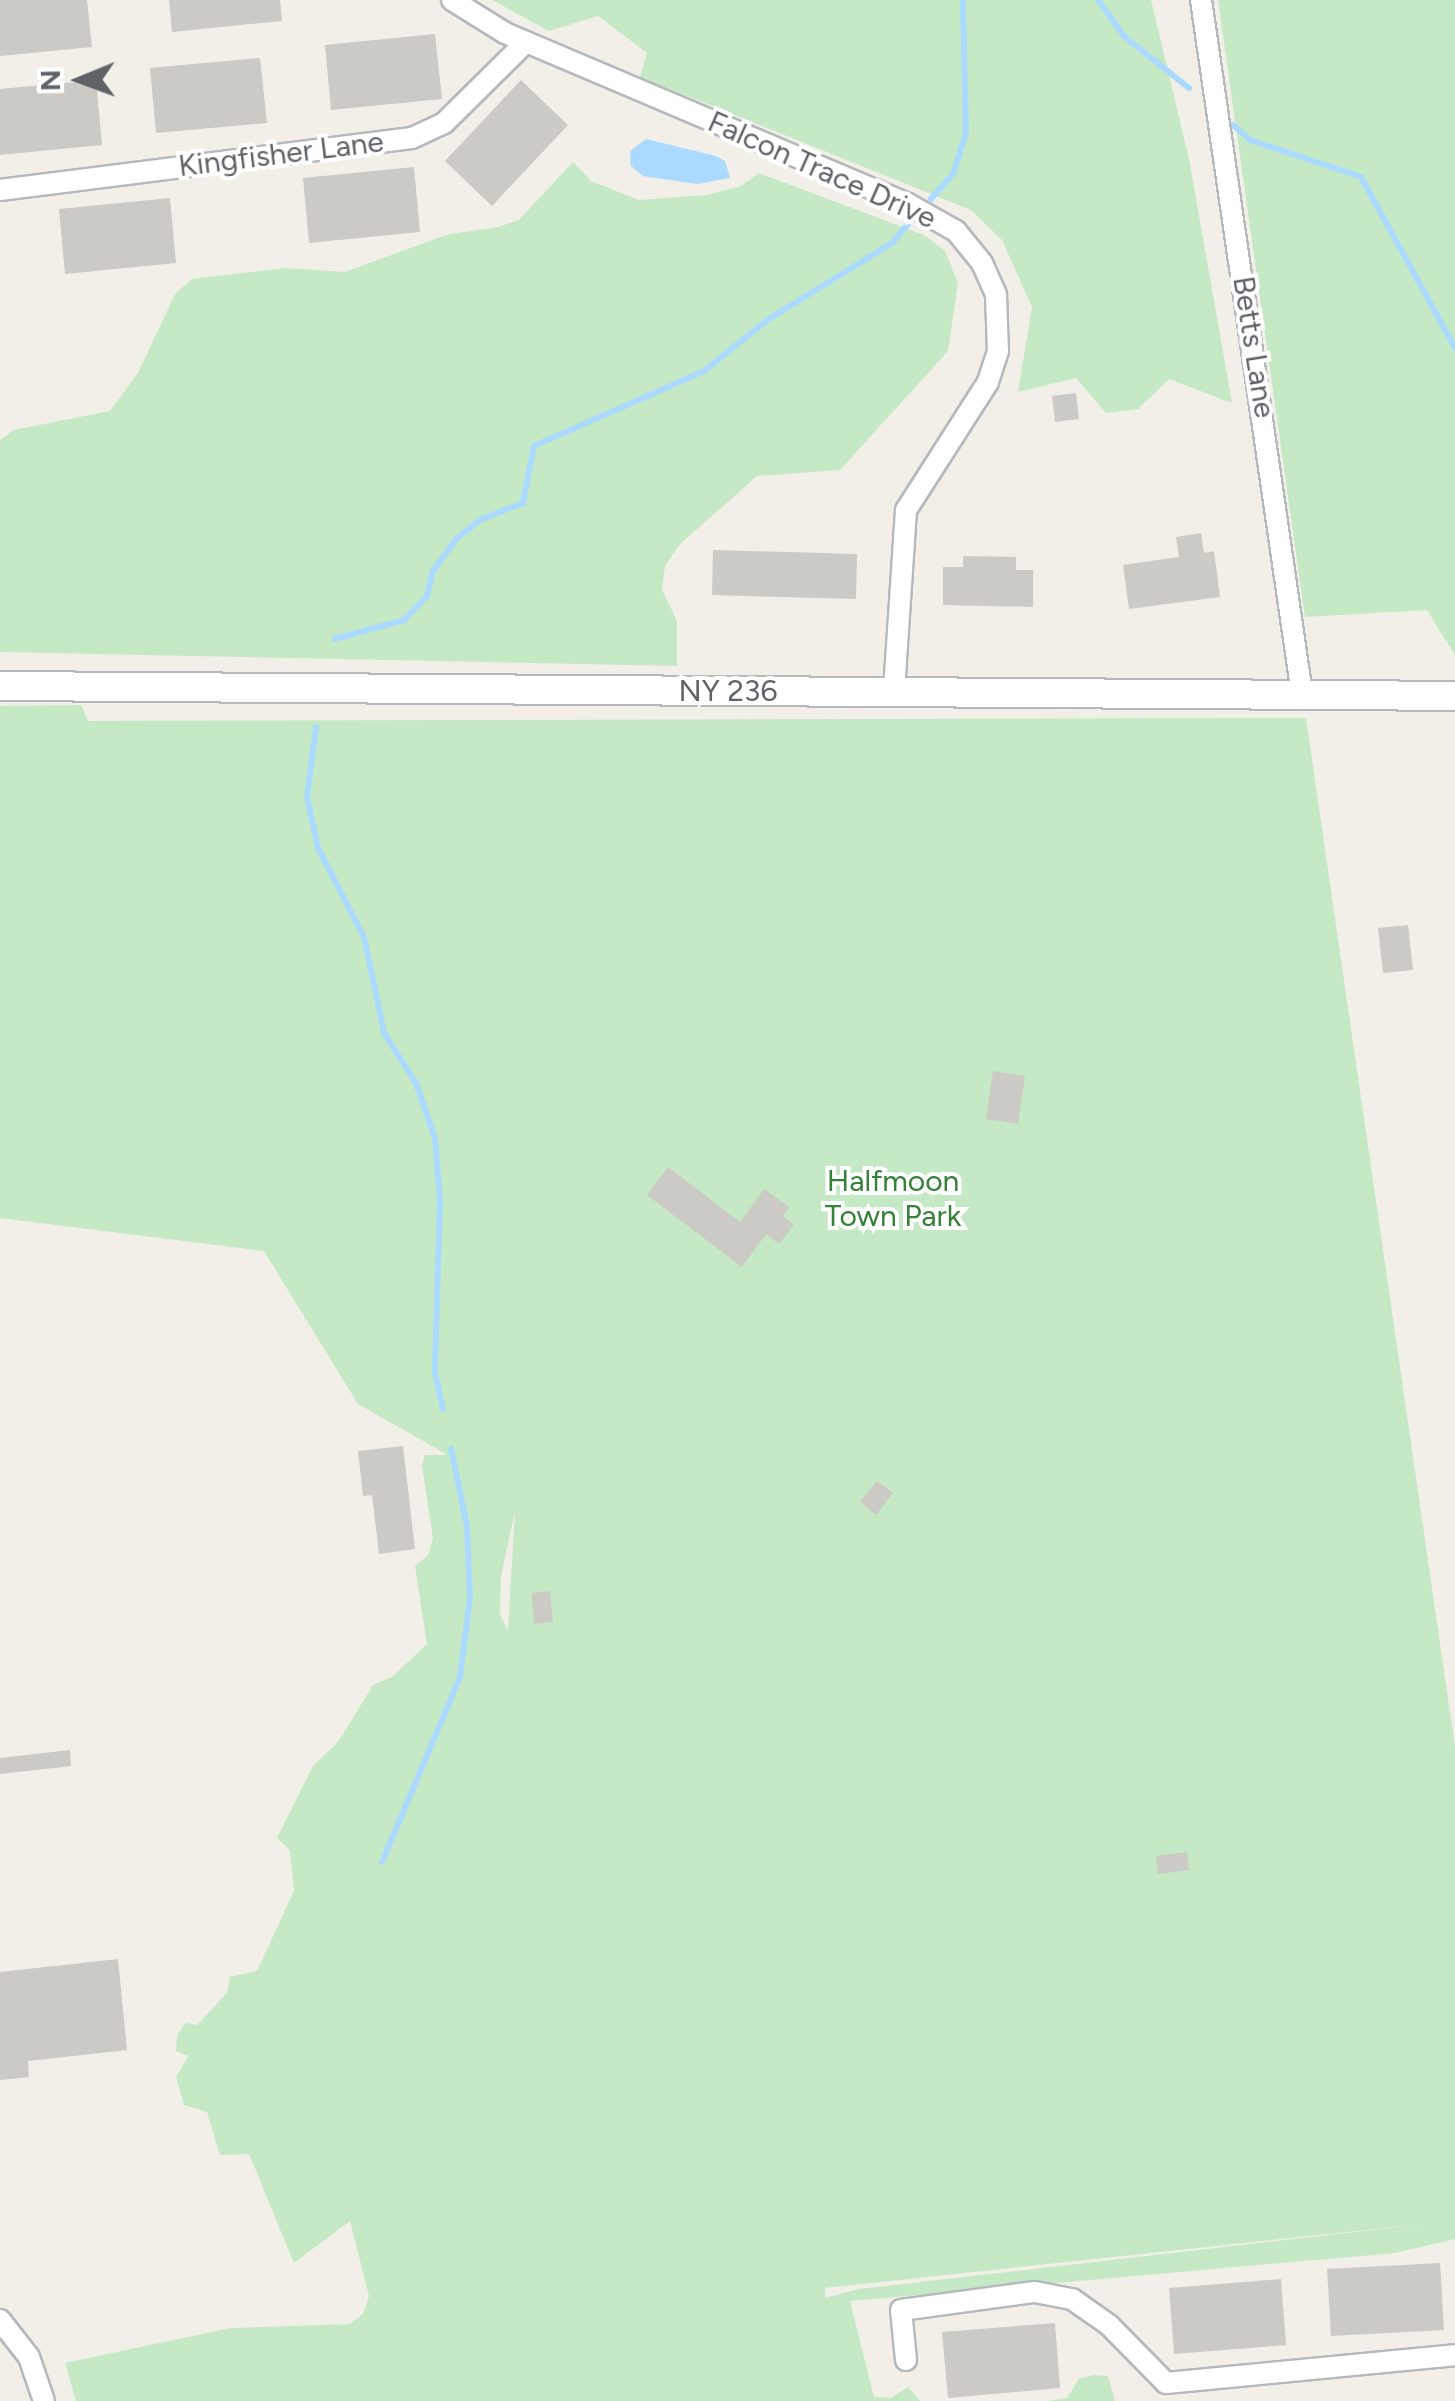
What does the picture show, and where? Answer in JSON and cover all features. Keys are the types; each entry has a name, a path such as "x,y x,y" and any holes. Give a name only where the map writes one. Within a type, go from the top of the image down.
{"main road":[{"name":"NY 236","path":"0,686 1455,696"}],"street":[{"name":"Falcon Trace Drive","path":"452,0 526,42 908,204 956,231 982,264 996,295 998,351 988,382 906,510 894,692"},
{"name":"Betts Lane","path":"1201,0 1302,694"},
{"name":"Kingfisher Lane","path":"0,190 412,138 444,123 526,42"},
{"path":"906,2360 901,2310 1035,2292 1072,2299 1109,2325 1168,2392 1455,2355"},
{"path":"0,2320 30,2357 44,2401"}],"green space":[{"path":"492,0 1151,0 1189,159 1232,403 1169,379 1138,409 1106,413 1076,378 1018,392 1032,307 1002,240 971,210 640,77 647,53 598,16 549,31"},
{"path":"1218,0 1455,0 1455,655 1427,610 1305,617"},
{"path":"573,162 591,181 639,200 707,195 741,186 759,173 924,235 945,251 958,283 948,351 840,470 757,476 680,544 665,566 662,590 677,621 677,666 0,652 0,440 14,430 110,411 138,373 175,294 192,279 286,268 345,272 446,235 498,227 519,220"},
{"name":"Halfmoon Town Park","path":"81,705 88,721 1306,718 1455,1747 1455,2239 1395,2253 850,2301 874,2397 891,2398 908,2387 920,2401 76,2401 65,2363 231,2328 350,2324 363,2314 369,2296 350,2221 294,2263 249,2154 220,2155 207,2112 184,2105 176,2077 188,2056 176,2051 177,2036 186,2023 197,2025 227,1993 230,1977 257,1971 294,1891 290,1850 277,1838 313,1766 338,1742 373,1685 392,1677 427,1644 415,1566 428,1555 433,1539 422,1465 425,1455 448,1455 358,1404 264,1251 0,1218 0,706","holes":["515,1512 508,1631 500,1615 501,1576","1441,2222 859,2289 825,2298 825,2288"]},
{"path":"1108,2376 1115,2401 1047,2401 1067,2398 1079,2379"}],"water":[{"path":"646,139 716,156 725,161 730,178 697,184 643,176 631,166 630,151"}],"building":[{"path":"0,0 87,0 92,47 0,56"},
{"path":"169,0 280,0 282,21 172,32"},
{"path":"435,34 442,99 331,110 325,45"},
{"path":"260,58 267,123 156,133 150,68"},
{"path":"96,80 102,145 0,155 0,89"},
{"path":"521,80 568,125 492,206 445,161"},
{"path":"414,167 420,232 309,243 303,178"},
{"path":"170,198 176,263 65,274 59,209"},
{"path":"1076,393 1079,419 1055,422 1052,396"},
{"path":"1201,533 1204,553 1214,551 1220,597 1129,609 1123,565 1179,557 1176,537"},
{"path":"713,550 857,554 856,599 712,595"},
{"path":"963,556 1016,557 1016,570 1033,570 1033,607 943,605 943,567 963,567"},
{"path":"1408,925 1413,970 1383,973 1378,928"},
{"path":"993,1071 1025,1076 1018,1124 986,1119"},
{"path":"668,1167 740,1222 764,1189 789,1207 783,1216 794,1225 779,1244 766,1234 742,1267 647,1195"},
{"path":"403,1446 415,1549 379,1554 372,1495 363,1496 358,1451"},
{"path":"877,1481 893,1493 876,1515 860,1502"},
{"path":"550,1591 553,1622 534,1624 532,1593"},
{"path":"70,1750 71,1766 0,1774 0,1758"},
{"path":"1187,1852 1189,1870 1158,1874 1156,1856"},
{"path":"118,1959 127,2050 28,2061 29,2077 0,2080 0,1972"},
{"path":"1440,2263 1444,2330 1331,2336 1327,2269"},
{"path":"1281,2279 1286,2345 1174,2354 1169,2288"},
{"path":"1055,2323 1060,2388 948,2398 942,2332"}],"waterway":[{"path":"931,199 953,174 966,133 963,0"},
{"path":"1098,0 1125,37 1189,88"},
{"path":"1233,125 1250,140 1361,177 1455,348"},
{"path":"335,639 404,620 427,596 433,571 456,539 482,519 523,503 534,446 704,371 769,319 892,243 909,223"},
{"path":"316,727 307,797 318,848 364,937 384,1033 416,1083 435,1138 440,1200 435,1372 443,1409"},
{"path":"382,1862 460,1677 470,1598 467,1526 451,1449"}]}
